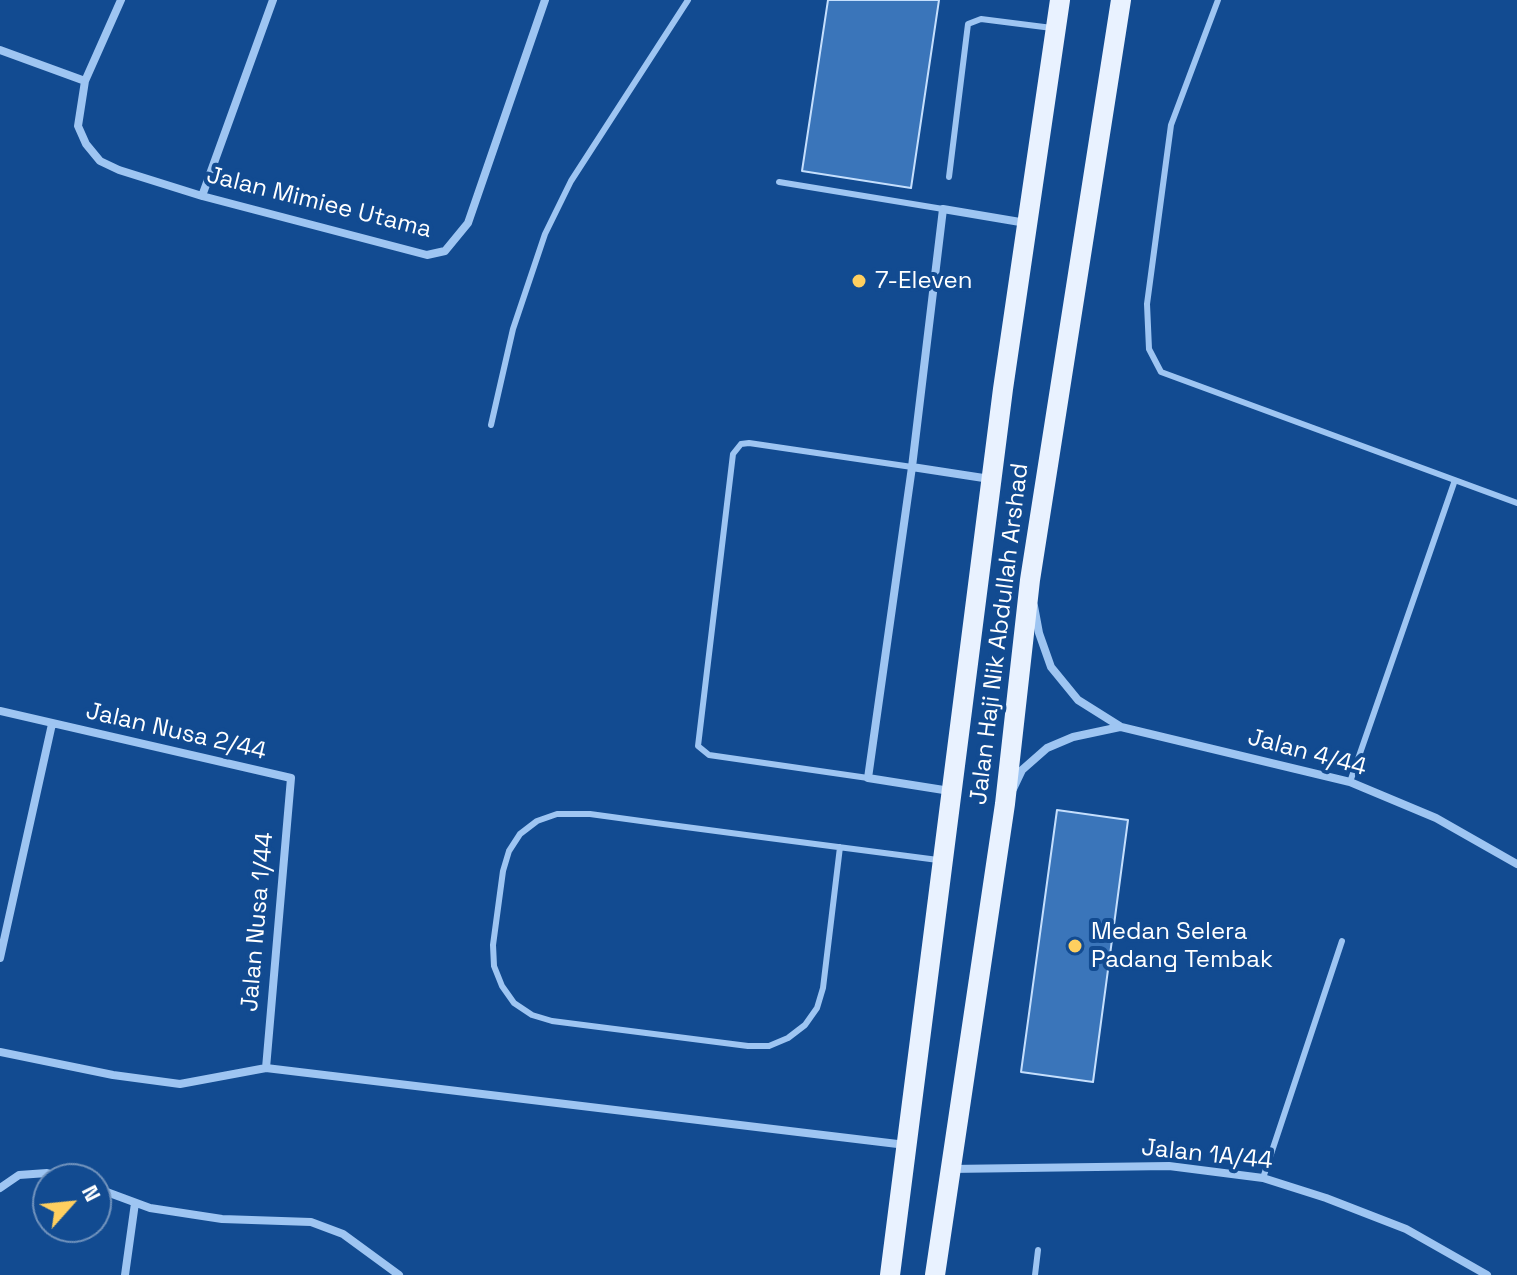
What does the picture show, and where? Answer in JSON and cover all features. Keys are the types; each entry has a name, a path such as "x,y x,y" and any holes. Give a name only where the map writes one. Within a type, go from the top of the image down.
{"main road":[{"name":"Jalan Haji Nik Abdullah Arshad","path":"890,1275 992,480 1060,0"},
{"name":"Jalan Haji Nik Abdullah Arshad","path":"935,1275 1005,804 1030,580 1121,0"}],"street":[{"name":"Jalan Mimiee Utama","path":"121,0 85,81 78,126 86,144 100,161 202,196 427,255 445,251 468,223 545,0"},
{"path":"202,196 273,0"},
{"path":"0,50 85,81"},
{"path":"952,791 868,778 912,467 943,209 1027,223"},
{"path":"912,467 992,480"},
{"path":"1030,580 1039,633 1051,667 1078,700 1121,727"},
{"name":"Jalan Nusa 2/44","path":"0,711 291,778"},
{"path":"0,958 52,724"},
{"path":"1005,804 1022,770 1047,748 1073,737 1121,727"},
{"name":"Jalan 4/44","path":"1121,727 1350,782 1436,818 1517,864"},
{"name":"Jalan Nusa 1/44","path":"266,1068 291,778"},
{"path":"0,1052 113,1075 180,1084 266,1068 907,1146"},
{"name":"Jalan 1A/44","path":"950,1169 1169,1166 1263,1178 1406,1229 1487,1275"},
{"path":"0,1188 19,1175 32,1174"},
{"path":"112,1194 150,1208 222,1219 311,1222 343,1234 399,1275"},
{"path":"125,1275 135,1203"}],"lane":[{"path":"491,425 513,329 545,234 571,181 688,0"},
{"path":"1218,0 1171,125 1147,304 1149,349 1161,372 1517,503"},
{"path":"949,177 968,24 981,19 1056,29"},
{"path":"779,182 943,209"},
{"path":"868,778 709,755 698,746 733,454 741,444 749,443 912,467"},
{"path":"1350,782 1455,480"},
{"path":"840,847 823,988 817,1008 805,1025 788,1038 769,1046 748,1046 552,1021 532,1015 514,1003 502,986 494,966 493,945 503,871 509,851 520,834 537,821 557,814 578,813 840,847 943,861"},
{"path":"1263,1178 1342,941"},
{"path":"1035,1275 1038,1250"}],"building":[{"path":"828,0 939,0 911,188 802,171"},
{"name":"Medan Selera Padang Tembak","path":"1057,810 1128,820 1093,1082 1021,1072"}],"place":[{"name":"7-Eleven","path":"859,281"},
{"name":"Medan Selera Padang Tembak","path":"1075,946"}]}
